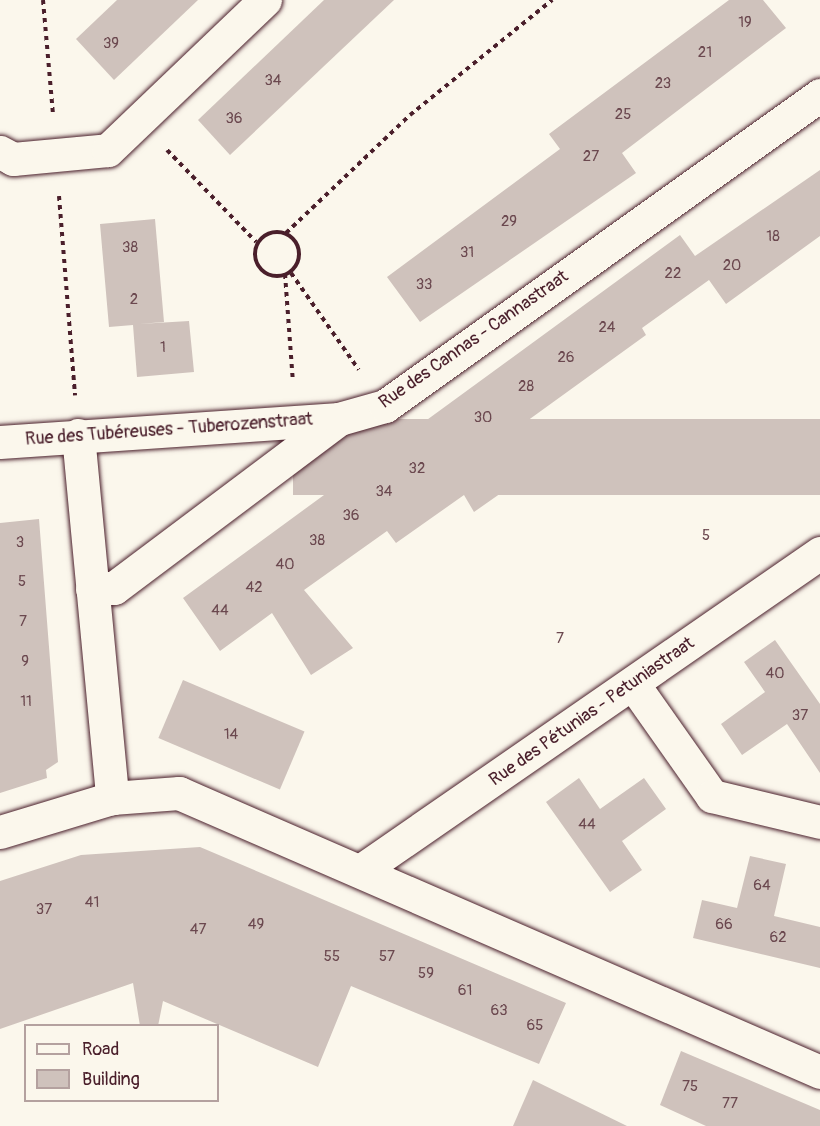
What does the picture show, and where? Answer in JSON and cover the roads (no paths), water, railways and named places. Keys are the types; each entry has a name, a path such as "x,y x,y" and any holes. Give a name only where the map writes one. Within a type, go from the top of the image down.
{"street":[{"path":"0,152 13,159 108,150 265,0"},
{"name":"Rue des Cannas - Cannastraat","path":"92,590 114,588 339,419 385,406 820,95"},
{"name":"Rue des Tubéreuses - Tuberozenstraat","path":"0,442 339,419"},
{"path":"78,435 112,798"},
{"name":"Rue des Pétunias - Petuniastraat","path":"363,869 820,553"},
{"path":"633,684 712,796 820,822"},
{"path":"0,832 112,798 179,793 363,869 426,903 820,1072"}]}
